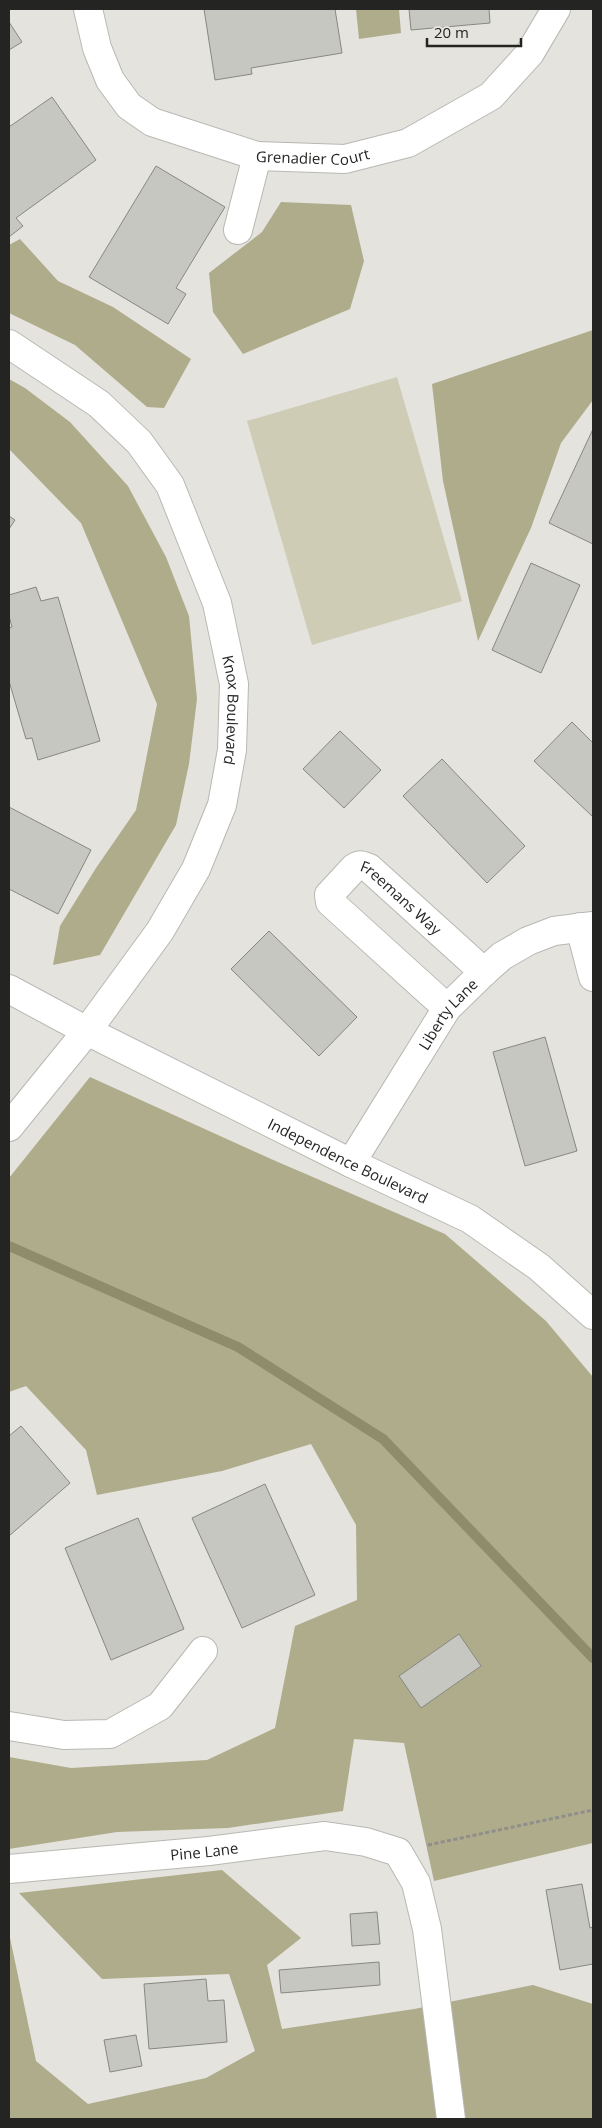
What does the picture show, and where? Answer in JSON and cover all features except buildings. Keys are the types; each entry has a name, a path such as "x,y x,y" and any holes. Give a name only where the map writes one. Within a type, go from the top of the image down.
{"street":[{"name":"Grenadier Court","path":"88,9 96,48 110,80 129,106 152,122 257,156 345,159 408,143 491,96 530,54 556,9"},
{"path":"238,230 257,156"},
{"name":"Knox Boulevard","path":"9,344 99,404 139,442 170,486 217,603 234,684 232,750 222,805 196,869 160,931 87,1031 9,1127"},
{"name":"Freemans Way","path":"447,1008 330,902 329,895 354,868 364,865 369,868 484,972"},
{"path":"587,927 593,977"},
{"name":"Liberty Lane","path":"351,1163 447,1008 502,956 528,940 554,932 587,927"},
{"name":"Independence Boulevard","path":"9,990 351,1163 470,1220 539,1267 593,1315"},
{"path":"9,1726 64,1735 110,1734 160,1706 203,1651"},
{"name":"Pine Lane","path":"9,1869 208,1851 325,1836 366,1842 398,1852"},
{"path":"398,1852 416,1884 427,1929 451,2119"}],"path":[{"path":"398,1852 593,1810"}],"shaded area":[{"path":"356,9 399,9 401,33 359,39"},
{"path":"281,202 351,205 364,261 350,309 243,354 213,312 209,273 262,232"},
{"path":"20,239 58,281 113,307 191,359 164,408 147,407 75,345 9,313 9,245"},
{"path":"593,330 593,400 561,443 531,528 478,641 443,481 432,384"},
{"path":"397,377 462,601 312,645 247,421"},
{"path":"9,379 25,388 70,422 128,486 166,557 189,616 197,699 189,764 176,825 100,955 53,965 60,926 96,868 136,810 157,704 81,523 9,449"},
{"path":"90,1077 271,1159 445,1234 546,1321 593,1377 593,1843 434,1881 404,1743 354,1739 343,1811 228,1828 117,1832 9,1849 9,1757 71,1768 207,1760 275,1728 295,1626 357,1600 356,1525 311,1444 222,1471 97,1495 86,1450 26,1386 9,1392 9,1178"},
{"path":"222,1870 301,1938 267,1965 282,2029 414,2009 533,1985 593,2004 593,2119 9,2119 9,1933 36,2061 88,2104 206,2078 255,2051 229,1974 102,1979 19,1893"}],"waterway":[{"path":"9,1246 238,1347 383,1439 593,1658"}]}
